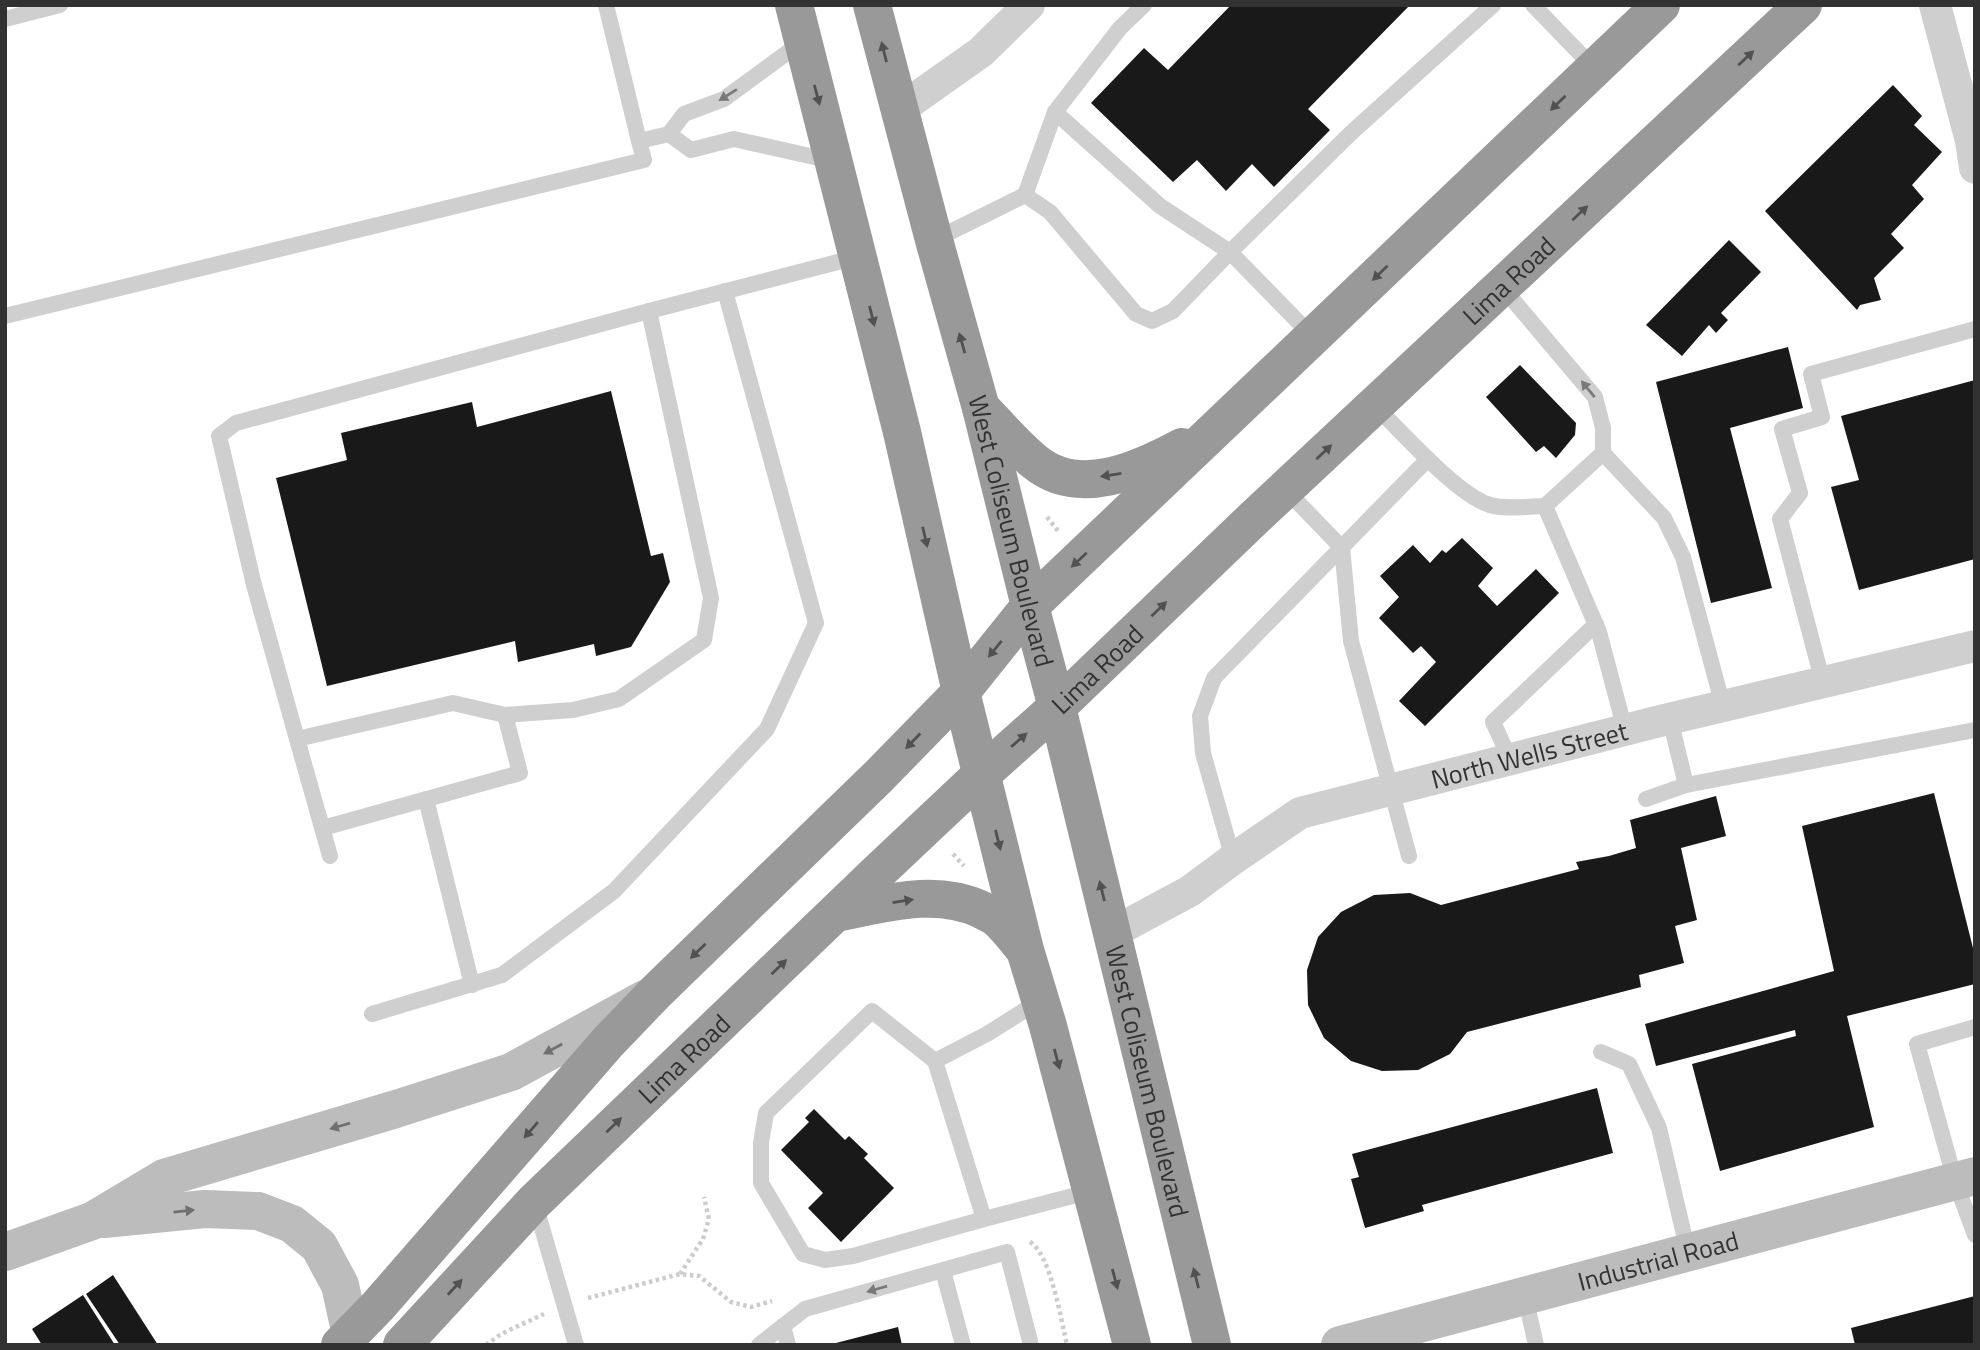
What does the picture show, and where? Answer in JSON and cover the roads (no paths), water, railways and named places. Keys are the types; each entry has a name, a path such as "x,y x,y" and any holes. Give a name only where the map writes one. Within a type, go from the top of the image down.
{"highway":[{"name":"West Coliseum Boulevard","path":"872,5 981,408 1057,707 1212,1345"},
{"path":"346,1340 608,1042 961,692 1030,606 1661,5"},
{"name":"Lima Road","path":"402,1345 534,1202 836,912 1803,5"},
{"path":"798,23 902,432 961,692 1025,950 1041,1000 1132,1345"},
{"path":"981,408 1035,463 1056,475 1081,479 1118,475 1148,465 1218,429"},
{"path":"836,912 914,899 947,899 971,905 995,916 1025,950"}],"main road":[{"path":"5,1252 92,1221 164,1178 511,1072 656,992"},
{"name":"Industrial Road","path":"1340,1345 1965,1179"},
{"path":"92,1221 205,1209 258,1211 292,1224 319,1247 340,1285 346,1340"}],"street":[{"path":"899,110 981,51 1029,5"},
{"path":"1936,5 1971,141 1975,168"},
{"name":"North Wells Street","path":"1112,933 1190,891 1300,813 1625,730 1975,646"}],"lane":[{"path":"5,19 60,5"},
{"path":"5,316 644,160 606,5"},
{"path":"934,240 1025,195 1055,112 1120,29 1144,5"},
{"path":"1025,195 1050,212 1136,314 1153,321 1173,311 1230,251 1352,132 1493,5"},
{"path":"1534,5 1594,68"},
{"path":"639,141 669,134 684,114 724,99 798,23"},
{"path":"1055,112 1160,206 1230,251 1313,338"},
{"path":"669,134 691,150 734,139 834,162"},
{"path":"330,856 254,584 219,436 236,423 857,257"},
{"path":"1502,287 1595,397 1603,428 1603,453 1664,518 1683,558 1723,706"},
{"path":"372,1014 502,975 614,891 767,729 816,623 725,291"},
{"path":"298,739 453,703 505,715 573,710 619,699 704,640 711,598 649,311"},
{"path":"1823,682 1780,519 1800,493 1782,429 1822,417 1811,374 1975,329"},
{"path":"1374,405 1428,459 1471,496 1492,505 1545,506 1603,453"},
{"path":"1233,859 1203,753 1200,716 1214,678 1428,459"},
{"path":"1285,489 1342,548 1351,641 1409,856"},
{"path":"1545,506 1596,624 1625,730"},
{"path":"1510,759 1493,722 1596,624"},
{"path":"323,828 520,773 505,715"},
{"path":"1670,719 1686,785"},
{"path":"1646,799 1686,785 1975,730"},
{"path":"426,799 471,985"},
{"path":"935,1061 987,1034 1041,1000"},
{"path":"984,1219 935,1061 872,1012 766,1113 761,1143 761,1183 803,1254 825,1260 853,1256 1091,1191"},
{"path":"1975,1027 1917,1044 1965,1179 1975,1235"},
{"path":"1601,1052 1629,1064 1659,1128 1688,1252"},
{"path":"534,1202 576,1345"},
{"path":"759,1345 805,1309 1007,1252 1031,1345"},
{"path":"943,1271 963,1345"},
{"path":"1525,1296 1536,1345"},
{"path":"783,1326 788,1345"}]}
